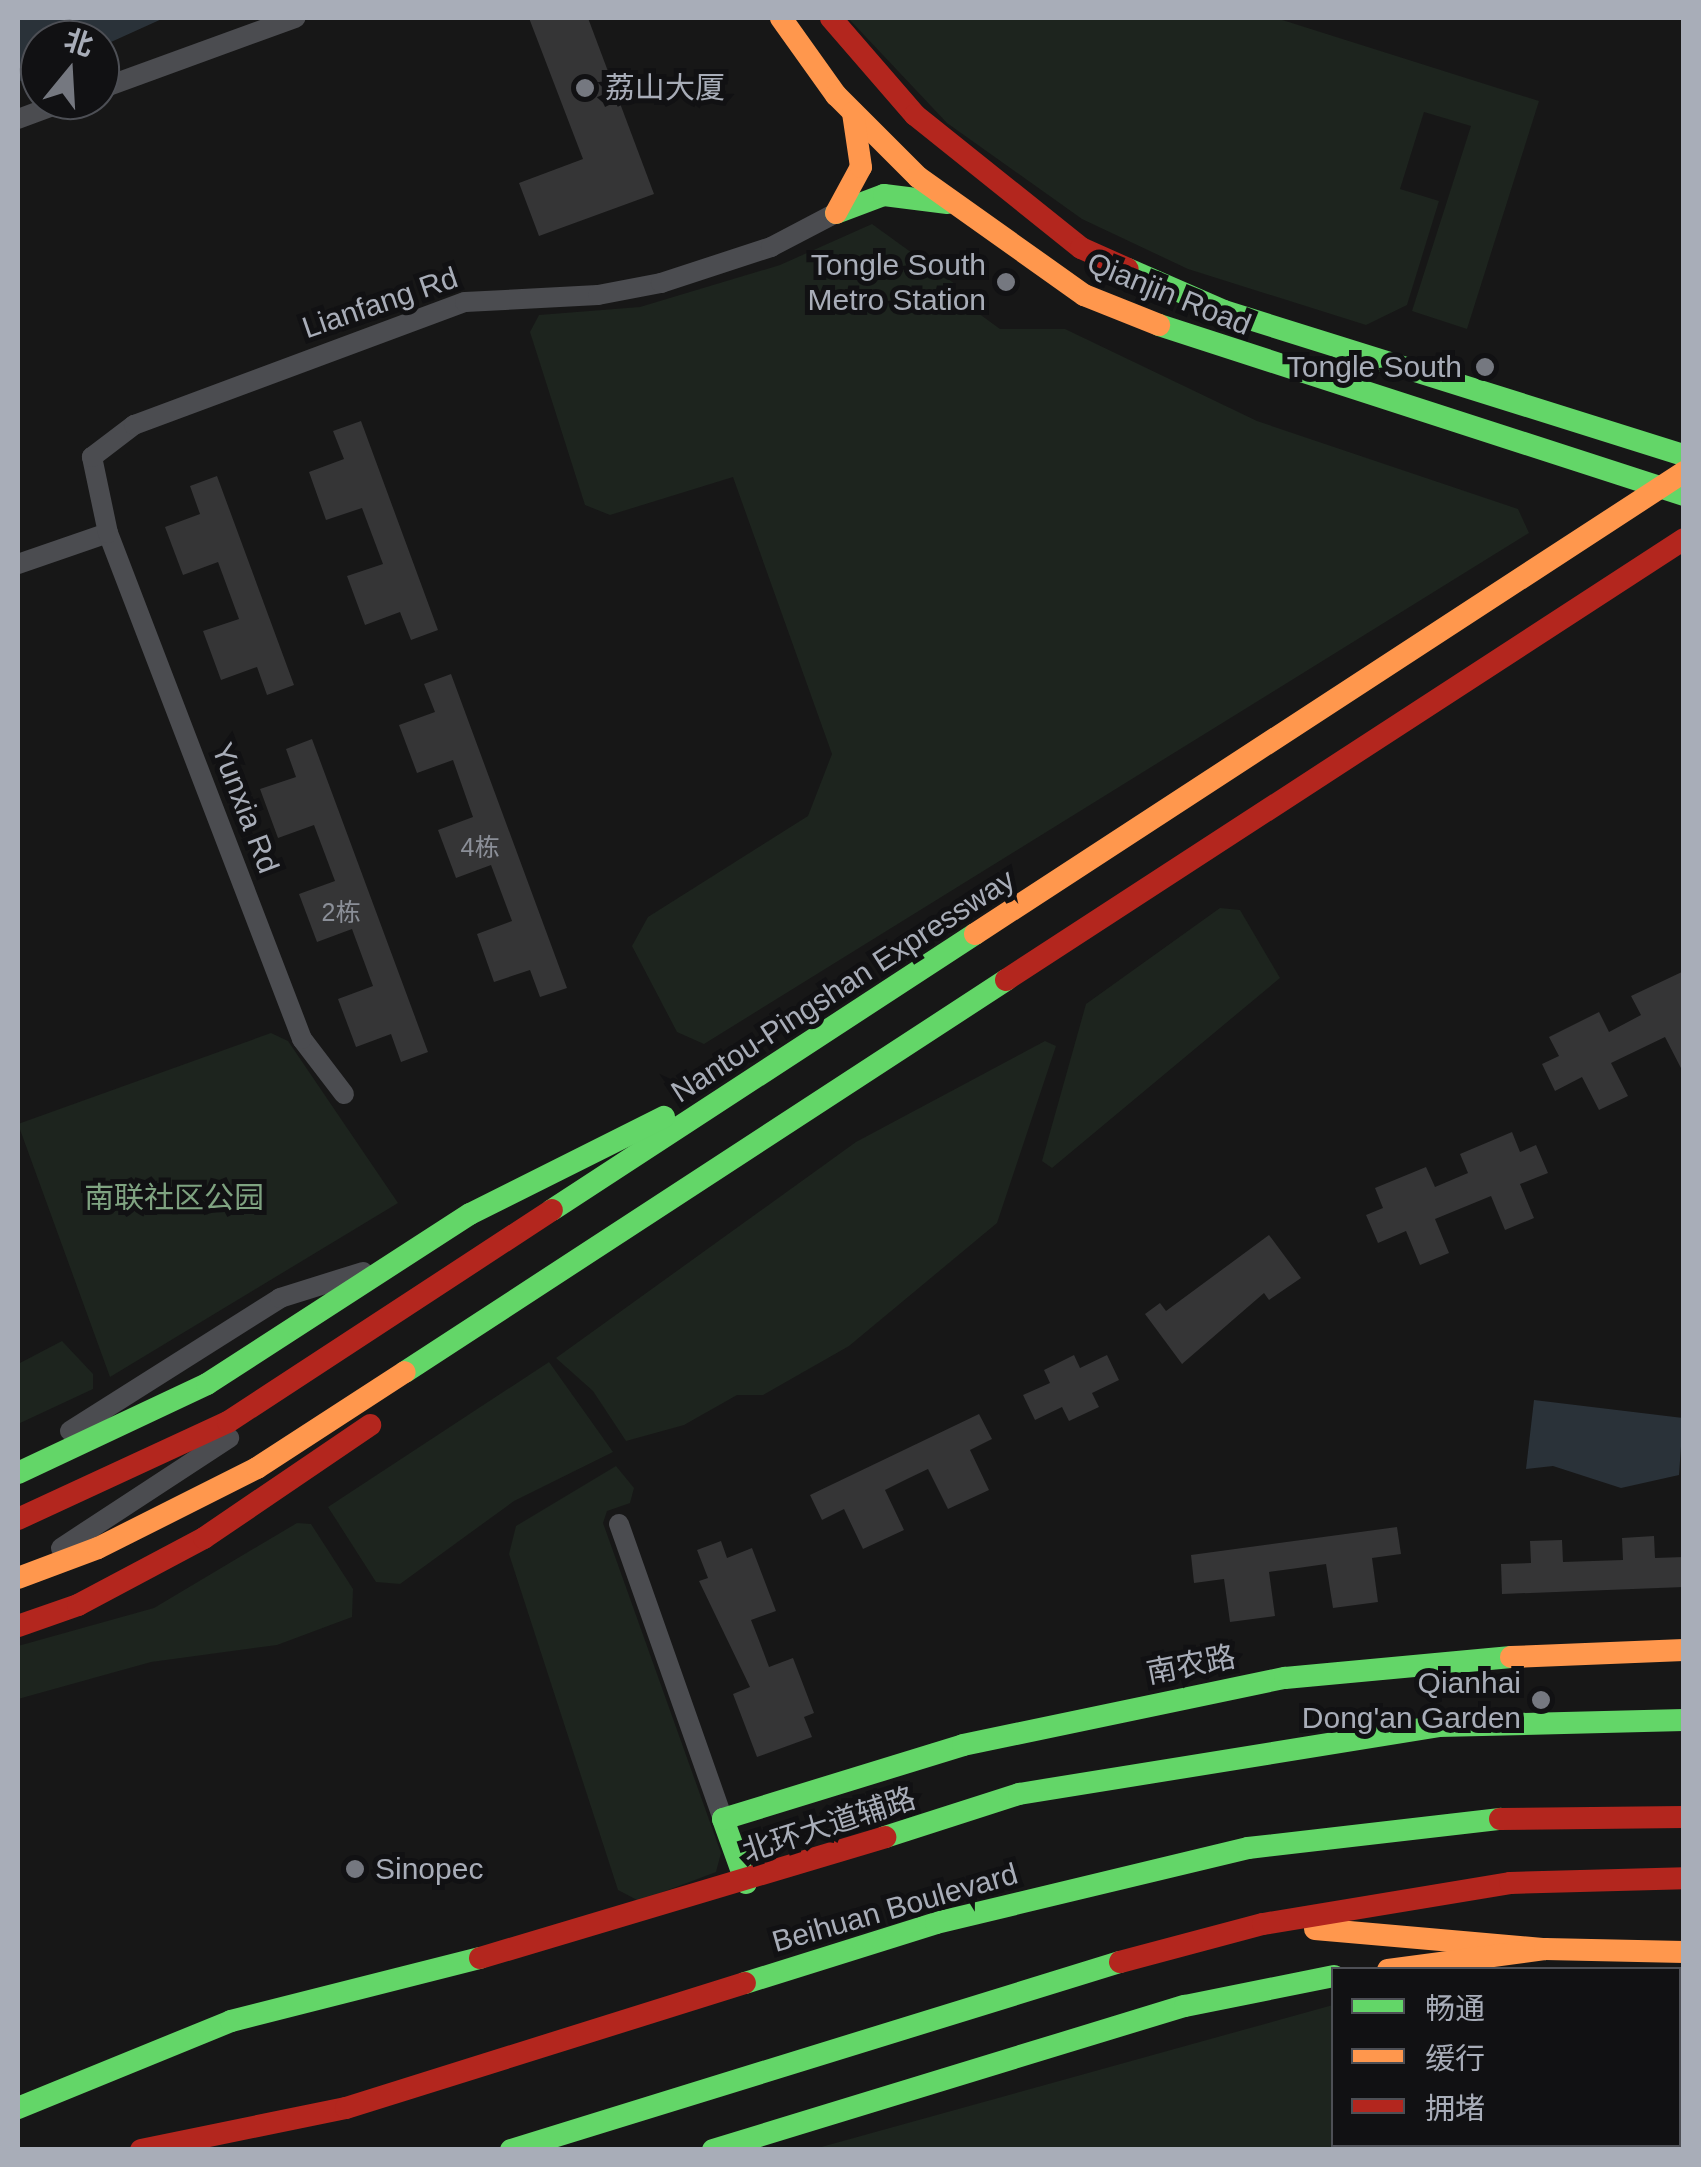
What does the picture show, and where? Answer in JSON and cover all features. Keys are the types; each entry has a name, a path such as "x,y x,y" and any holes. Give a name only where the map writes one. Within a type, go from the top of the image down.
{"main road":[{"path":"784,22 806,34 824,18"},
{"name":"Qianjin Road","path":"831,18 861,54 997,188 1130,273 1224,311 1684,454"},
{"name":"Qianjin Road","path":"784,22 853,113 950,204 1041,269 1130,317 1684,495"},
{"path":"827,82 822,68 832,51 861,54"},
{"path":"836,213 861,167 853,113"},
{"path":"836,213 884,194 950,204"},
{"name":"Nantou-Pingshan Expressway","path":"18,1519 228,1422 1684,472"},
{"path":"18,1578 98,1548 257,1468 521,1300 1684,538"},
{"path":"18,1472 207,1384 532,1180 758,1077"},
{"path":"18,1626 78,1605 204,1538 371,1424 521,1300"},
{"name":"南农路","path":"724,1820 963,1746 1207,1691 1386,1665 1684,1650"},
{"name":"北环大道辅路","path":"18,2108 231,2021 746,1883 1019,1794 1132,1770 1439,1726 1684,1720"},
{"name":"Beihuan Boulevard","path":"141,2150 346,2108 936,1924 1248,1848 1511,1818 1684,1817"},
{"path":"724,1820 746,1883"},
{"path":"511,2150 1263,1924 1510,1883 1684,1878"},
{"path":"1263,1924 1545,1949 1684,1952"},
{"path":"1410,1967 1545,1949"},
{"path":"713,2150 1185,2006 1331,1977"}],"street":[{"path":"120,82 296,18"},
{"name":"Lianfang Rd","path":"108,533 89,468 116,432 466,302 598,295 661,283 772,247 836,213"},
{"path":"18,564 108,533"},
{"name":"Yunxia Rd","path":"108,533 302,1039 344,1094"},
{"path":"18,1578 1538,573"},
{"path":"18,1453 74,1429 280,1298 322,1280 504,1258"},
{"path":"619,1524 724,1820"}],"green space":[{"path":"848,18 1276,18 1539,101 1467,329 1412,311 1471,126 1424,112 1400,189 1439,201 1407,305 1366,325 1188,269 1082,219 947,123"},
{"path":"872,224 955,284 949,292 1000,329 1065,329 1257,421 1518,509 1529,533 704,1044 677,1032 632,946 648,917 808,816 832,754 733,477 610,515 585,505 530,332 539,315 640,307 780,265"},
{"path":"1220,908 1240,910 1280,978 1052,1168 1042,1161 1086,1004"},
{"name":"南联社区公园","path":"271,1033 288,1041 398,1203 110,1377 18,1124"},
{"path":"1045,1041 1056,1046 997,1223 849,1346 763,1395 737,1395 684,1425 626,1441 593,1391 556,1358 856,1142"},
{"path":"62,1341 93,1374 93,1389 18,1424 18,1364"},
{"path":"549,1362 613,1452 514,1501 400,1584 376,1582 328,1507"},
{"path":"616,1466 634,1488 630,1503 607,1511 603,1523 721,1853 716,1872 639,1901 618,1890 509,1554 516,1526"},
{"path":"297,1523 311,1524 353,1589 352,1617 277,1645 151,1662 18,1699 18,1646 154,1608"},
{"path":"1331,2006 1331,2147 1681,2147 1681,2086 1683,2149 814,2149"}],"shaded area":[{"path":"18,18 164,18 120,38 120,20 20,20 18,82"},
{"path":"1534,1400 1683,1418 1679,1475 1621,1488 1553,1466 1526,1469"}],"building":[{"name":"荔山大厦","path":"529,18 588,18 654,194 539,236 519,183 583,159"},
{"path":"361,421 438,630 411,640 400,612 365,625 347,576 383,564 362,508 326,520 309,472 344,459 333,431"},
{"path":"217,476 294,685 267,695 257,667 221,680 203,631 239,619 218,562 183,575 165,527 200,514 190,486"},
{"path":"451,674 567,988 540,997 530,970 494,982 477,934 512,921 491,865 456,878 438,830 473,817 453,760 417,773 399,725 435,712 424,684"},
{"path":"312,739 428,1052 401,1062 391,1034 356,1047 338,999 373,986 352,929 317,942 299,894 335,881 314,825 278,838 260,789 296,777 286,749"},
{"path":"1684,971 1684,1074 1665,1037 1611,1063 1628,1096 1599,1110 1582,1077 1555,1091 1542,1064 1559,1056 1549,1037 1599,1012 1609,1032 1641,1015 1631,996"},
{"path":"1512,1132 1520,1152 1536,1145 1548,1173 1520,1184 1534,1218 1505,1230 1491,1196 1435,1219 1449,1253 1420,1265 1406,1231 1378,1243 1366,1215 1383,1208 1375,1188 1426,1167 1435,1187 1468,1173 1460,1154"},
{"path":"1269,1235 1301,1278 1269,1300 1264,1293 1182,1364 1145,1314 1160,1303 1166,1311"},
{"path":"1074,1355 1080,1368 1107,1355 1119,1380 1092,1393 1099,1407 1069,1421 1062,1407 1035,1420 1023,1395 1050,1383 1044,1370"},
{"path":"979,1414 992,1439 970,1450 989,1490 948,1509 928,1469 885,1490 904,1530 863,1549 844,1509 822,1520 810,1495"},
{"path":"1397,1527 1401,1554 1372,1558 1378,1602 1333,1608 1326,1564 1269,1572 1275,1616 1230,1622 1224,1579 1194,1583 1191,1555"},
{"path":"1654,1536 1655,1558 1684,1557 1684,1587 1502,1594 1501,1564 1531,1563 1530,1541 1562,1540 1563,1562 1623,1560 1622,1538"},
{"path":"721,1541 727,1558 752,1548 776,1611 751,1620 769,1667 793,1658 814,1713 804,1717 812,1737 757,1757 733,1694 750,1687 699,1581 708,1578 697,1550"}],"traffic: fast":[{"path":"836,213 884,195 947,203"},
{"path":"1128,269 1224,311 1684,455"},
{"path":"1159,325 1684,495"},
{"path":"552,1210 975,934"},
{"path":"405,1372 1006,980"},
{"path":"18,1473 207,1384 470,1214 664,1117"},
{"path":"746,1883 723,1819 963,1745 1285,1678 1511,1657"},
{"path":"885,1837 1019,1794 1439,1726 1684,1720"},
{"path":"745,1983 936,1923 1248,1848 1500,1819"},
{"path":"18,2108 231,2021 480,1958"},
{"path":"511,2150 1120,1962"},
{"path":"713,2150 1185,2006 1331,1977"}],"traffic: slow":[{"path":"781,18 836,95 918,177 1084,295 1159,325"},
{"path":"836,213 861,167 853,113"},
{"path":"975,934 1684,472"},
{"path":"18,1578 98,1548 257,1468 405,1372"},
{"path":"1511,1657 1684,1650"},
{"path":"1315,1929 1545,1949"},
{"path":"1410,1967 1545,1949 1684,1952"}],"traffic: jam":[{"path":"831,18 915,115 1081,248 1128,269"},
{"path":"1006,980 1684,539"},
{"path":"18,1519 228,1422 552,1210"},
{"path":"18,1626 78,1605 204,1538 370,1425"},
{"path":"1500,1819 1684,1817"},
{"path":"480,1958 885,1837"},
{"path":"1120,1962 1263,1924 1510,1883 1684,1878"},
{"path":"141,2150 346,2108 745,1983"}],"place":[{"name":"荔山大厦","path":"585,88"},
{"name":"Tongle South Metro Station","path":"1006,282"},
{"name":"Tongle South","path":"1485,367"},
{"name":"Qianhai Dong'an Garden","path":"1541,1700"},
{"name":"Sinopec","path":"355,1869"}]}
